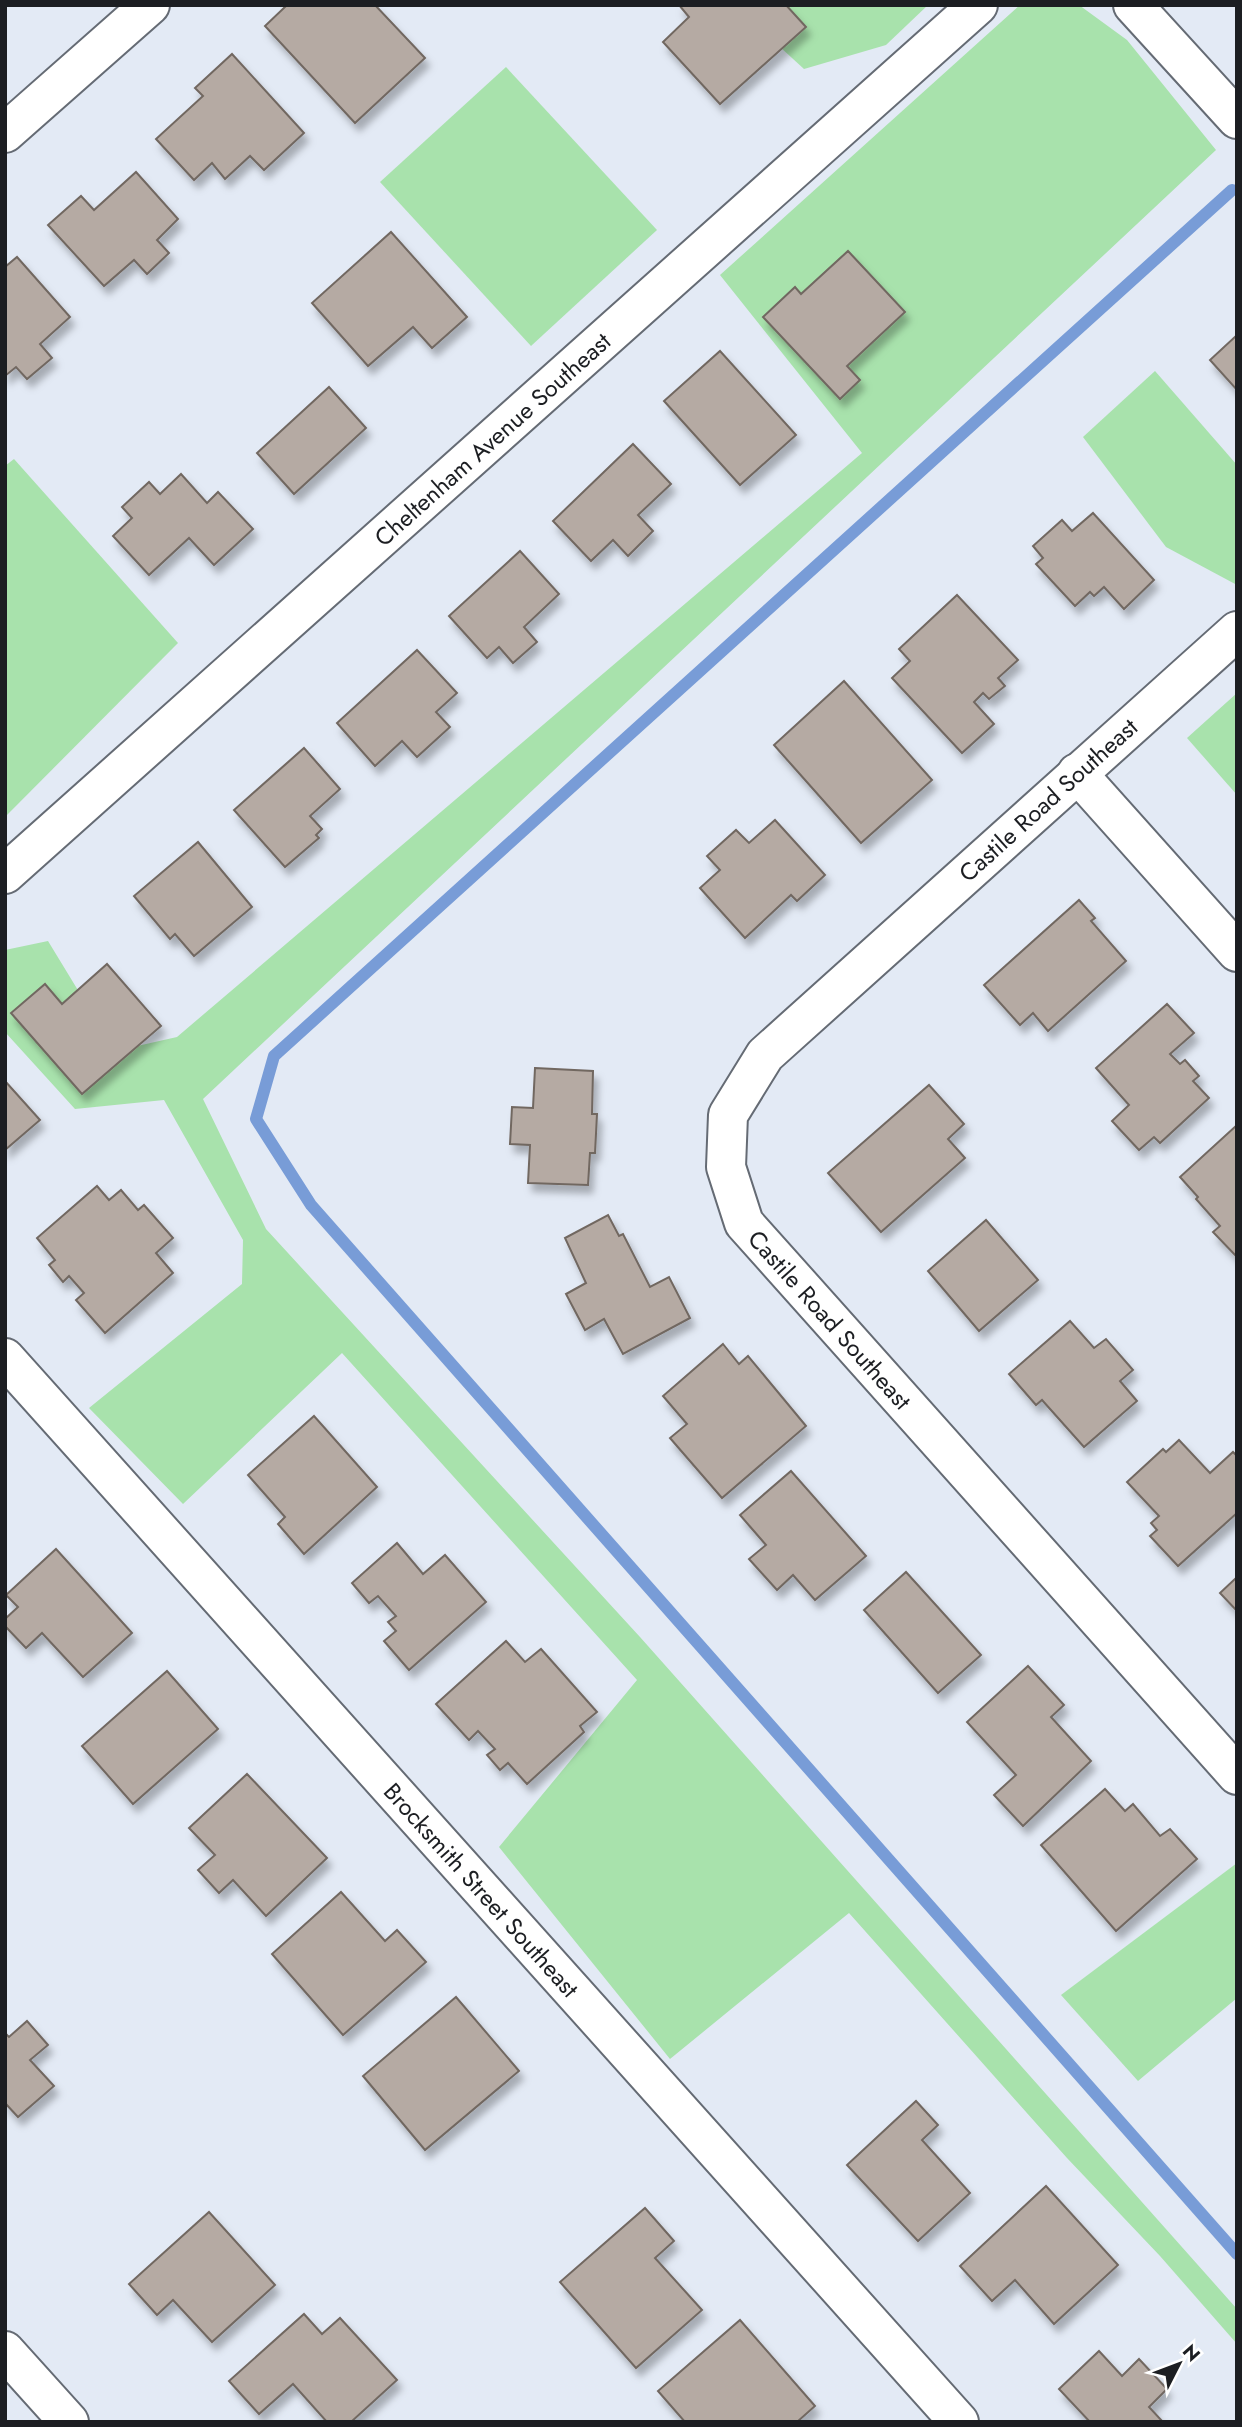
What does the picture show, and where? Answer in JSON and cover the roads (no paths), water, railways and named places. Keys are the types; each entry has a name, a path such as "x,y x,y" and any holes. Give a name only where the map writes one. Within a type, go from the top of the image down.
{"street":[{"path":"5,133 150,5"},
{"name":"Cheltenham Avenue Southeast","path":"5,874 978,5"},
{"path":"1133,5 1237,119"},
{"name":"Castile Road Southeast","path":"1237,631 765,1055 727,1115 726,1167 744,1223 1237,1775"},
{"path":"1076,773 1237,952"},
{"name":"Brocksmith Street Southeast","path":"5,1358 959,2422"},
{"path":"5,2351 69,2422"}],"waterway":[{"path":"1232,190 274,1056 256,1119 311,1205 1237,2254"}]}
